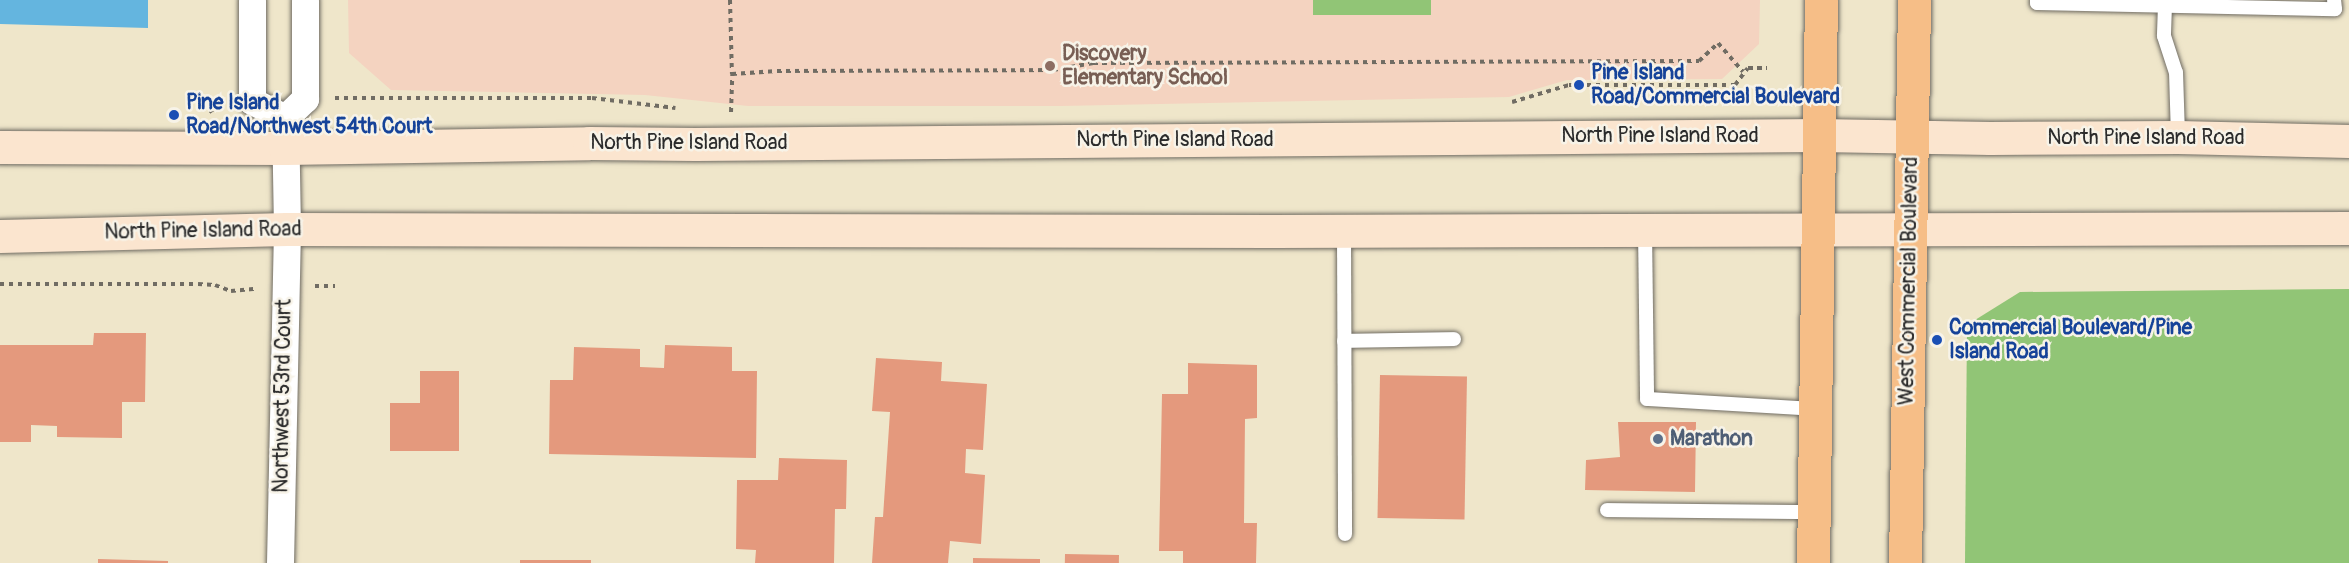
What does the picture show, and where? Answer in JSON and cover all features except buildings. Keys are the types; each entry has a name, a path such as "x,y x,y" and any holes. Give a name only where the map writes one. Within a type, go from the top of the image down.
{"highway":[{"path":"1813,563 1821,0"},
{"name":"West Commercial Boulevard","path":"1905,563 1914,0"}],"main road":[{"name":"North Pine Island Road","path":"0,147 285,133 694,144 1819,135 2178,137 2349,141"},
{"name":"North Pine Island Road","path":"0,236 287,229 2349,228"}],"street":[{"path":"252,0 240,98 285,133 305,99 305,0"},
{"name":"Northwest 53rd Court","path":"280,563 287,229 285,133"}],"lane":[{"path":"2037,0 2037,3 2334,9 2334,0"},
{"path":"2165,6 2164,36 2176,72 2178,137"},
{"path":"1645,229 1647,399 1815,409"},
{"path":"1344,230 1345,534"},
{"path":"1344,341 1454,339"},
{"path":"1607,510 1813,512"}],"path":[{"path":"730,0 732,74 730,114"},
{"path":"732,74 777,71 1053,70 1093,63 1699,61 1718,43 1743,72"},
{"path":"1510,102 1569,85 1735,85 1748,68 1767,68"},
{"path":"305,99 592,98 684,109"},
{"path":"719,113 740,115"},
{"path":"0,284 198,284 215,285 231,291 285,286 335,286"}],"shaded area":[{"name":"Discovery Elementary School","path":"348,0 1760,0 1759,44 1722,79 1567,80 1509,97 1061,106 748,106 645,95 391,90 349,53"}],"green space":[{"path":"1313,0 1431,0 1431,15 1313,15"},
{"path":"2349,289 2349,563 1965,563 1967,325 2020,292"}],"water":[{"path":"0,0 148,0 148,28 0,24"}],"place":[{"name":"Discovery Elementary School","path":"1050,66"},
{"name":"Pine Island Road/Commercial Boulevard","path":"1579,85"},
{"name":"Pine Island Road/Northwest 54th Court","path":"174,115"},
{"name":"Commercial Boulevard/Pine Island Road","path":"1937,340"},
{"name":"Marathon","path":"1658,439"}]}
